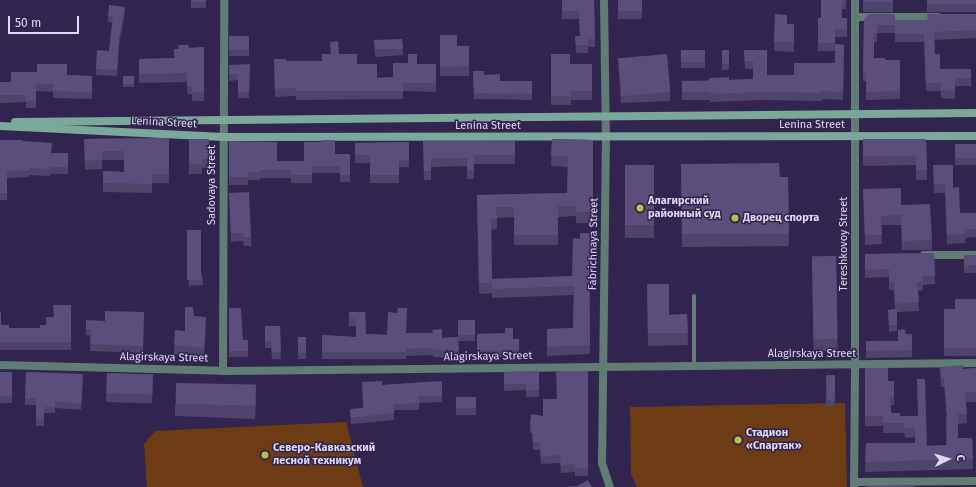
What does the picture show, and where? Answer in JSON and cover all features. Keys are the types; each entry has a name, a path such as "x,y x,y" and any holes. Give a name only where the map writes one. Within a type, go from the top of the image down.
{"street":[{"name":"Sadovaya Street","path":"223,371 224,0"},
{"name":"Fabrichnaya Street","path":"604,0 606,137 602,463 610,487"},
{"name":"Tereshkovoy Street","path":"854,485 855,365 859,256 854,136 855,0"},
{"path":"855,17 946,17"},
{"name":"Lenina Street","path":"0,122 224,121 606,115 976,113"},
{"name":"Lenina Street","path":"0,126 224,137 976,136"},
{"path":"916,255 976,255"},
{"name":"Alagirskaya Street","path":"0,365 223,371 976,363"},
{"path":"854,485 976,481"}],"lane":[{"path":"694,296 694,366"}],"shaded area":[{"name":"Стадион «Спартак»","path":"845,403 847,487 637,487 631,474 630,407"},
{"path":"346,422 363,487 147,487 144,444 155,431"}],"building":[{"path":"191,0 206,0 206,2 191,2"},
{"path":"562,0 594,0 595,39 588,39 588,45 576,45 575,36 580,36 579,11 562,11"},
{"path":"618,0 642,0 642,11 618,11"},
{"path":"821,0 846,0 842,1 841,18 847,18 847,30 835,29 835,43 818,43 818,18 821,18"},
{"path":"863,0 893,0 893,2 863,2"},
{"path":"927,0 976,0 976,4 927,4"},
{"path":"109,5 125,7 119,40 117,70 96,69 97,50 109,51 113,16 108,16"},
{"path":"775,14 787,15 787,24 794,24 794,42 774,42"},
{"path":"869,14 893,14 895,16 895,20 928,20 927,14 976,14 976,30 934,32 935,54 940,54 940,69 971,69 971,78 955,78 955,91 941,90 941,83 926,83 924,34 895,34 895,25 877,25 877,34 874,34 874,58 900,60 900,91 866,92 866,73 863,73 864,19"},
{"path":"440,35 457,35 457,46 469,46 469,66 440,67"},
{"path":"229,36 249,36 249,50 229,50"},
{"path":"402,39 403,49 375,49 374,40"},
{"path":"338,41 339,54 357,54 357,64 377,64 377,78 393,77 393,63 408,63 408,54 417,54 417,64 436,64 436,83 403,83 403,91 296,91 296,88 275,89 274,59 286,59 286,61 322,61 322,54 331,54 330,42"},
{"path":"835,44 844,45 843,92 822,91 822,93 762,92 710,94 710,92 682,92 682,81 709,81 709,78 729,77 729,80 753,79 753,61 745,61 744,50 767,50 767,75 794,75 794,63 835,63"},
{"path":"178,45 188,45 189,48 204,47 204,92 192,92 192,86 187,86 187,73 139,74 139,59 175,58 174,49 179,49"},
{"path":"681,50 705,50 705,62 681,62"},
{"path":"722,50 729,50 729,64 722,64"},
{"path":"551,54 570,54 570,64 592,64 592,91 571,91 571,96 551,96"},
{"path":"667,54 670,92 621,96 618,58"},
{"path":"37,64 67,64 67,75 92,76 92,92 53,91 53,84 36,84 36,101 26,101 26,95 0,95 0,82 11,82 11,72 37,72"},
{"path":"250,64 249,92 238,92 238,74 229,74 229,65"},
{"path":"473,71 484,71 484,75 500,74 500,81 532,81 532,94 474,93"},
{"path":"123,76 134,76 134,84 123,84"},
{"path":"169,138 169,174 152,174 152,184 103,183 103,171 124,172 124,151 102,151 102,160 85,161 84,139"},
{"path":"189,139 209,139 209,159 202,159 202,164 189,164"},
{"path":"552,139 593,140 593,212 576,212 576,206 558,206 558,235 514,235 514,207 496,207 497,219 491,219 492,283 479,283 477,195 567,193 568,156 551,156"},
{"path":"863,139 926,139 927,170 916,170 916,156 863,156"},
{"path":"0,140 22,140 52,143 51,153 68,153 68,167 50,167 50,169 29,168 29,170 7,171 7,193 0,193"},
{"path":"321,140 335,140 335,154 350,154 350,175 340,175 340,166 312,166 312,175 291,175 291,170 260,170 260,172 248,172 248,177 229,177 229,141 277,142 277,161 304,161 304,142 321,142"},
{"path":"423,141 515,141 515,155 474,155 474,170 467,170 467,158 431,158 431,171 424,171"},
{"path":"409,142 409,160 399,160 399,175 370,175 370,155 355,155 355,143"},
{"path":"955,144 976,144 976,158 955,158"},
{"name":"Дворец спорта","path":"779,163 780,177 788,177 789,234 682,234 681,164"},
{"name":"Алагирский районный суд","path":"625,165 654,165 654,225 625,225"},
{"path":"933,165 953,165 953,188 959,187 960,213 976,213 976,229 964,229 965,234 947,235 945,184 934,184"},
{"path":"901,188 901,205 930,204 932,240 902,241 901,215 881,216 882,235 865,235 863,189"},
{"path":"249,192 251,237 244,237 243,233 231,233 229,193"},
{"path":"187,230 201,230 201,280 187,280"},
{"path":"580,233 593,233 592,276 589,276 590,345 547,347 547,329 573,328 574,286 492,289 492,279 572,276 573,238 580,239"},
{"path":"934,253 935,276 923,276 923,282 917,282 919,302 895,304 894,282 889,282 889,269 865,270 865,254"},
{"path":"964,255 976,255 976,265 964,265"},
{"path":"812,256 836,256 837,339 813,339"},
{"path":"647,284 669,284 669,315 687,314 688,333 648,333"},
{"path":"955,299 976,299 976,348 944,348 944,309 955,309"},
{"path":"53,305 71,305 71,342 0,342 0,312 1,325 9,325 9,328 40,328 40,325 46,325 46,317 54,317"},
{"path":"185,307 193,307 194,316 206,317 204,348 174,345 175,330 185,331"},
{"path":"229,308 241,308 243,340 248,340 248,351 229,351"},
{"path":"398,308 407,308 406,333 433,333 432,330 442,329 442,338 458,337 459,351 433,350 433,348 406,349 406,352 322,352 322,335 356,337 356,319 349,319 349,312 365,312 366,334 387,335 388,312 397,313"},
{"path":"897,309 897,325 889,325 888,310"},
{"path":"105,311 144,312 143,346 90,344 91,329 86,329 86,320 105,321"},
{"path":"458,320 475,320 475,335 458,335"},
{"path":"265,326 280,326 281,352 272,352 271,341 265,341"},
{"path":"505,328 513,328 513,339 519,339 519,350 477,351 477,334 505,333"},
{"path":"905,329 906,334 912,334 912,350 866,351 866,341 898,341 898,330"},
{"path":"298,337 306,337 306,353 298,353"},
{"path":"963,365 963,369 976,368 976,392 965,393 967,414 958,414 958,438 972,438 973,459 865,462 866,443 915,443 915,428 905,428 904,423 883,423 883,416 865,416 865,368 888,368 888,381 894,381 894,396 890,396 891,413 900,413 900,416 918,416 917,379 925,379 927,446 947,445 947,417 944,377 941,378 940,367"},
{"path":"539,371 539,390 526,390 526,384 504,384 504,372"},
{"path":"556,371 588,371 588,468 575,468 575,464 561,465 560,455 541,457 540,442 533,442 532,425 530,425 531,414 543,416 543,399 557,399"},
{"path":"0,372 12,372 12,396 0,396"},
{"path":"26,372 83,374 81,404 55,401 55,407 44,407 44,419 36,419 36,398 25,399"},
{"path":"107,373 153,375 152,395 106,393"},
{"path":"835,375 835,399 827,400 826,376"},
{"path":"382,381 382,385 442,381 442,396 419,396 419,403 393,404 394,413 351,418 350,409 364,408 362,382"},
{"path":"176,383 256,384 256,405 176,404"},
{"path":"456,397 476,397 476,408 456,408"},
{"path":"588,480 592,487 565,487 577,486"},
{"path":"867,486 915,487 867,487"}],"place":[{"name":"Алагирский районный суд","path":"640,208"},
{"name":"Дворец спорта","path":"735,218"},
{"name":"Стадион «Спартак»","path":"738,440"},
{"name":"Северо-Кавказский лесной техникум","path":"265,455"}]}
